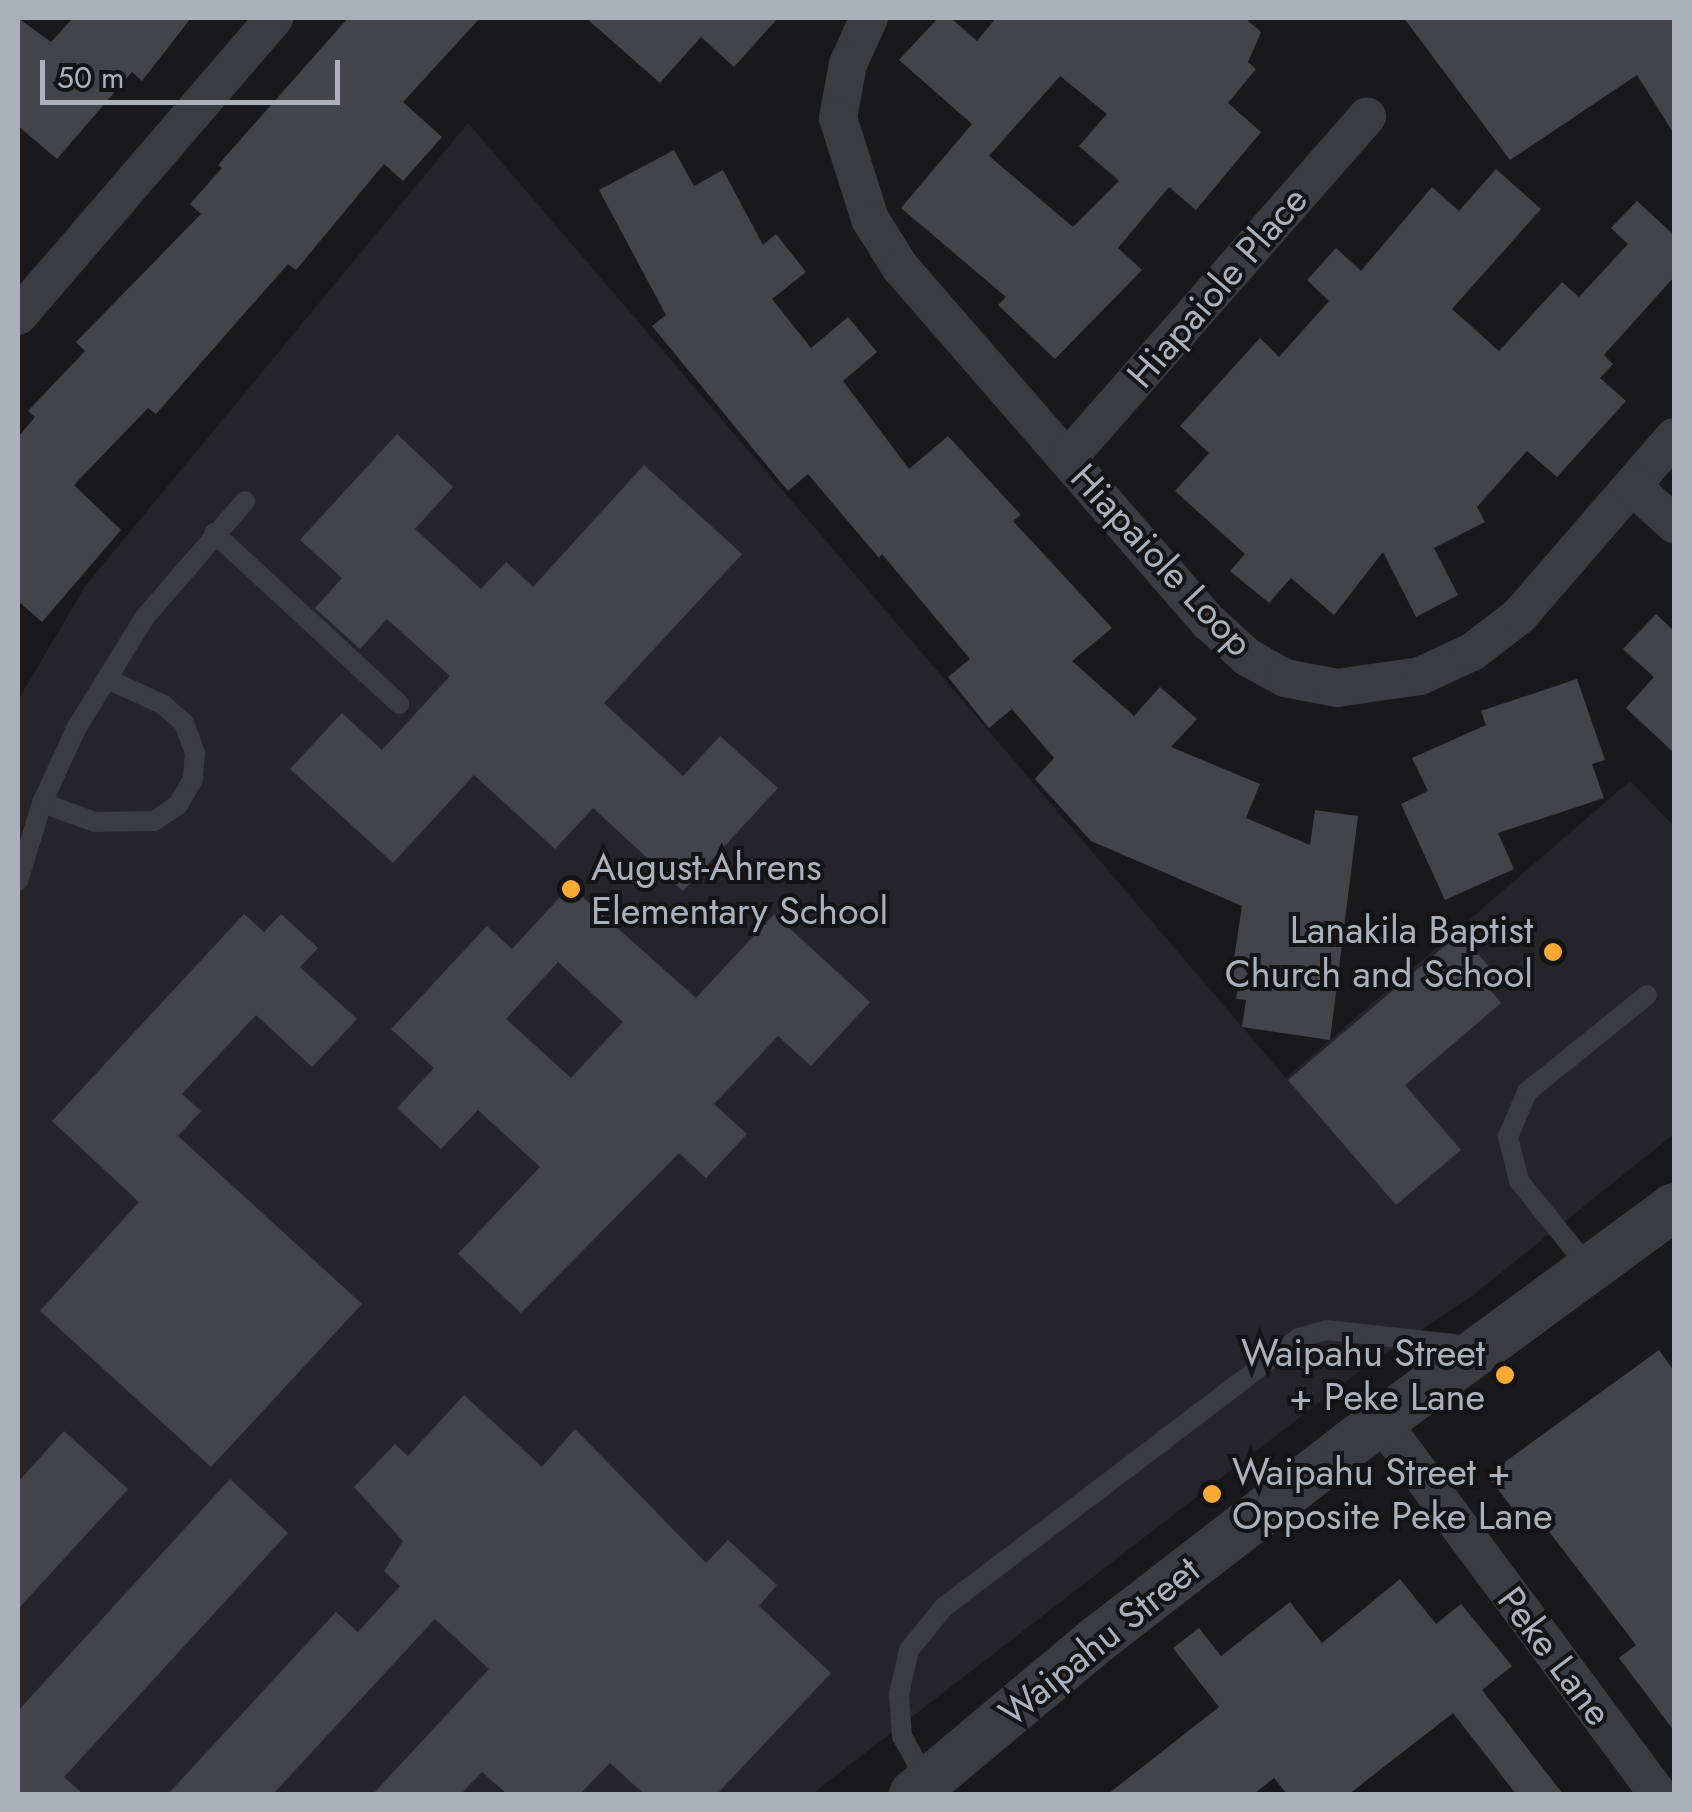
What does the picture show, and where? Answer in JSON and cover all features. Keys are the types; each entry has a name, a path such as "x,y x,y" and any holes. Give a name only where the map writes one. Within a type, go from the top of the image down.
{"street":[{"path":"18,316 274,18"},
{"name":"Hiapaiole Loop","path":"870,18 848,64 838,118 870,218 900,267 1247,657 1284,678 1336,688 1420,676 1472,652 1519,616 1674,437"},
{"name":"Hiapaiole Place","path":"1068,458 1367,116"},
{"path":"1632,486 1674,524"},
{"name":"Waipahu Street","path":"920,1788 1380,1420 1674,1208"},
{"name":"Peke Lane","path":"1380,1420 1658,1794"}],"lane":[{"path":"18,881 42,803 107,679 144,617 244,501"},
{"path":"214,534 399,704"},
{"path":"42,803 95,822 154,821 178,805 192,779 195,753 184,723 162,704 107,679"},
{"path":"1591,1270 1519,1181 1508,1137 1526,1092 1647,995"},
{"path":"920,1788 902,1736 899,1694 909,1650 944,1607 1299,1338 1327,1330 1483,1348"}],"shaded area":[{"name":"August-Ahrens Elementary School","path":"468,123 1286,1078 1630,781 1674,826 1674,1134 1472,1296 1361,1370 812,1794 18,1794 18,700 86,585"}],"building":[{"path":"18,18 51,42 73,18 191,18 142,81 132,72 57,159 18,126"},
{"path":"348,18 480,18 403,102 442,137 403,181 384,164 296,270 288,264 156,414 148,408 74,485 121,530 42,622 18,601 18,437 35,417 28,411 85,351 76,342 201,214 190,204 222,168 218,165"},
{"path":"586,18 778,18 734,67 701,37 660,83"},
{"path":"938,18 951,18 977,41 996,18 1245,18 1261,32 1248,62 1256,69 1228,103 1261,132 1196,210 1169,187 1118,248 1142,270 1055,359 998,305 1006,297 901,208 972,124 899,60","holes":["1060,76 1107,114 1079,146 1119,181 1073,227 989,156"]},
{"path":"1404,18 1674,18 1674,134 1637,75 1510,160"},
{"path":"674,150 694,186 723,170 763,245 776,234 806,272 772,299 811,348 848,317 877,352 843,381 909,469 948,436 1021,515 1013,521 1112,628 1072,661 1134,716 1160,687 1197,719 1171,747 1260,784 1246,818 1310,845 1315,810 1358,816 1330,1040 1242,1027 1246,1000 1236,999 1238,987 1230,985 1242,906 1091,841 1035,779 1054,758 1012,709 989,728 948,677 970,659 882,554 879,558 808,474 788,491 652,326 666,315 599,190"},
{"path":"1496,169 1541,209 1452,309 1499,351 1562,282 1579,297 1628,244 1611,228 1637,201 1674,235 1674,277 1604,355 1613,364 1600,378 1626,401 1557,477 1527,451 1477,507 1485,522 1434,548 1458,595 1416,617 1383,552 1334,615 1291,578 1269,603 1230,571 1245,554 1175,491 1209,453 1180,426 1260,338 1279,357 1329,301 1307,280 1336,248 1361,271 1432,187 1459,211"},
{"path":"397,434 453,487 415,529 481,589 506,562 533,587 644,465 742,554 604,703 683,776 720,736 778,788 683,891 593,808 555,849 474,775 393,863 290,769 342,713 382,750 450,676 387,619 360,649 315,608 342,578 300,540"},
{"path":"1656,614 1674,631 1674,753 1626,708 1654,677 1623,649"},
{"path":"1577,679 1605,760 1592,764 1604,798 1498,833 1514,869 1445,900 1401,804 1428,791 1412,758 1486,725 1481,711"},
{"path":"570,886 696,998 774,914 870,1002 811,1066 778,1036 714,1104 747,1134 706,1178 679,1153 521,1313 458,1254 540,1167 478,1110 441,1149 397,1108 434,1068 391,1029 487,926 512,949","holes":["558,962 623,1022 571,1078 506,1019"]},
{"path":"244,914 264,932 281,914 318,948 300,967 357,1019 312,1067 256,1015 182,1094 201,1111 178,1136 362,1304 211,1467 40,1311 139,1202 52,1121"},
{"path":"1460,933 1498,977 1487,986 1501,1003 1405,1085 1461,1150 1396,1205 1288,1080"},
{"path":"1659,1350 1674,1371 1674,1731 1619,1658 1636,1645 1531,1508 1519,1517 1487,1475"},
{"path":"464,1395 542,1467 575,1429 706,1563 728,1540 777,1585 759,1606 831,1673 717,1794 644,1794 610,1763 580,1794 507,1794 482,1772 461,1794 373,1794 489,1669 435,1619 273,1794 168,1794 336,1612 358,1632 400,1586 384,1571 403,1541 354,1487 395,1444 408,1456"},
{"path":"64,1431 128,1489 18,1609 18,1482"},
{"path":"230,1479 288,1533 64,1777 83,1794 18,1794 18,1711"},
{"path":"1400,1579 1436,1624 1461,1604 1512,1666 1482,1690 1563,1794 1516,1794 1453,1713 1349,1794 1287,1794 1274,1778 1254,1794 1108,1794 1219,1707 1173,1648 1199,1628 1221,1656 1290,1602 1322,1643"}],"place":[{"name":"August-Ahrens Elementary School","path":"571,889"},
{"name":"Lanakila Baptist Church and School","path":"1553,952"},
{"name":"Waipahu Street + Peke Lane","path":"1505,1375"},
{"name":"Waipahu Street + Opposite Peke Lane","path":"1212,1494"}]}
